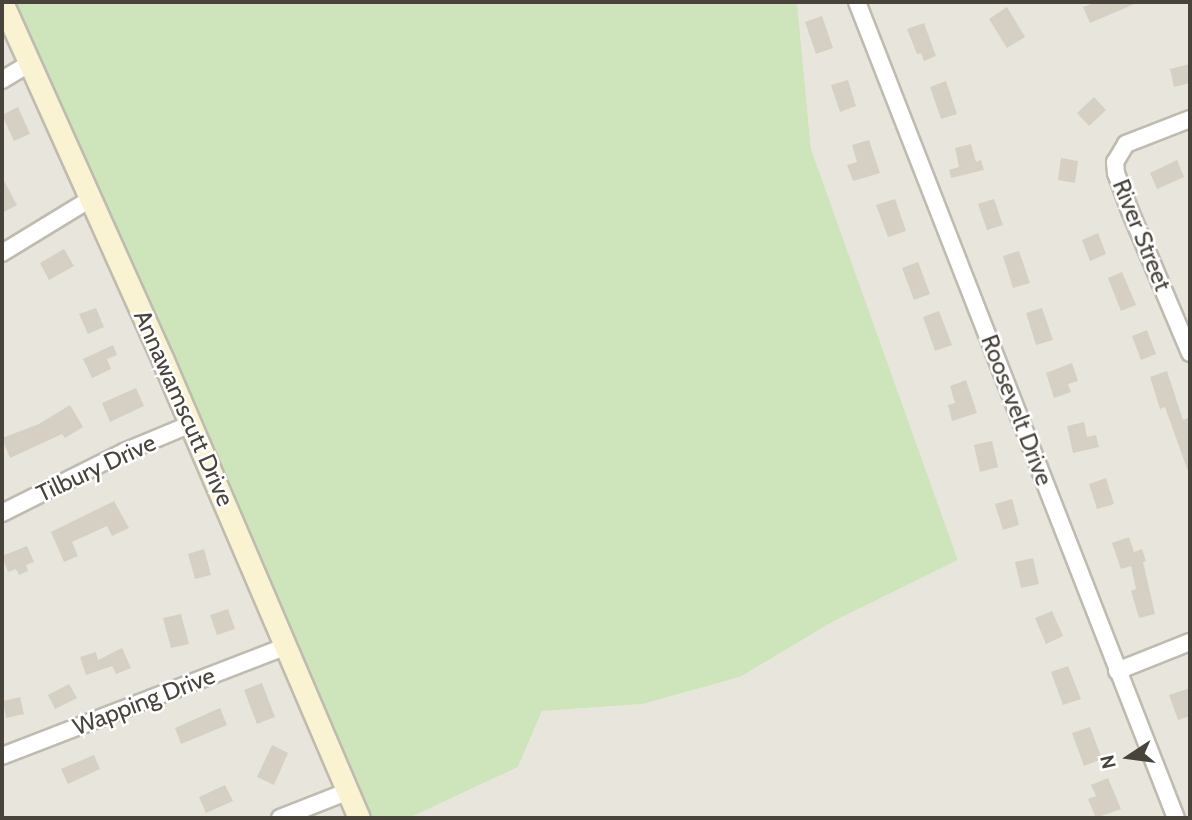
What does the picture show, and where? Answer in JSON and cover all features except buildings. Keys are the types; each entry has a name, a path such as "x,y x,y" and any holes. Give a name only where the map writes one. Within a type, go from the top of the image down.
{"street":[{"name":"Annawamscutt Drive","path":"2,2 191,424 359,818"},
{"name":"Roosevelt Drive","path":"858,2 1176,818"},
{"path":"2,79 30,63"},
{"name":"River Street","path":"1190,119 1141,136 1121,148 1117,155 1116,173 1184,323 1190,353"},
{"path":"2,253 92,198"},
{"name":"Tilbury Drive","path":"2,513 124,452 191,424"},
{"path":"1118,671 1190,642"},
{"name":"Wapping Drive","path":"2,756 287,646"},
{"path":"280,818 348,791"}],"shaded area":[{"path":"2,2 365,818 2,818"},
{"path":"797,2 1190,2 1190,818 409,818 518,767 542,711 643,704 740,677 834,621 958,560 811,149"}],"green space":[{"path":"9,2 797,2 811,149 958,560 834,621 740,677 643,704 542,711 518,767 409,818 365,818"}]}
